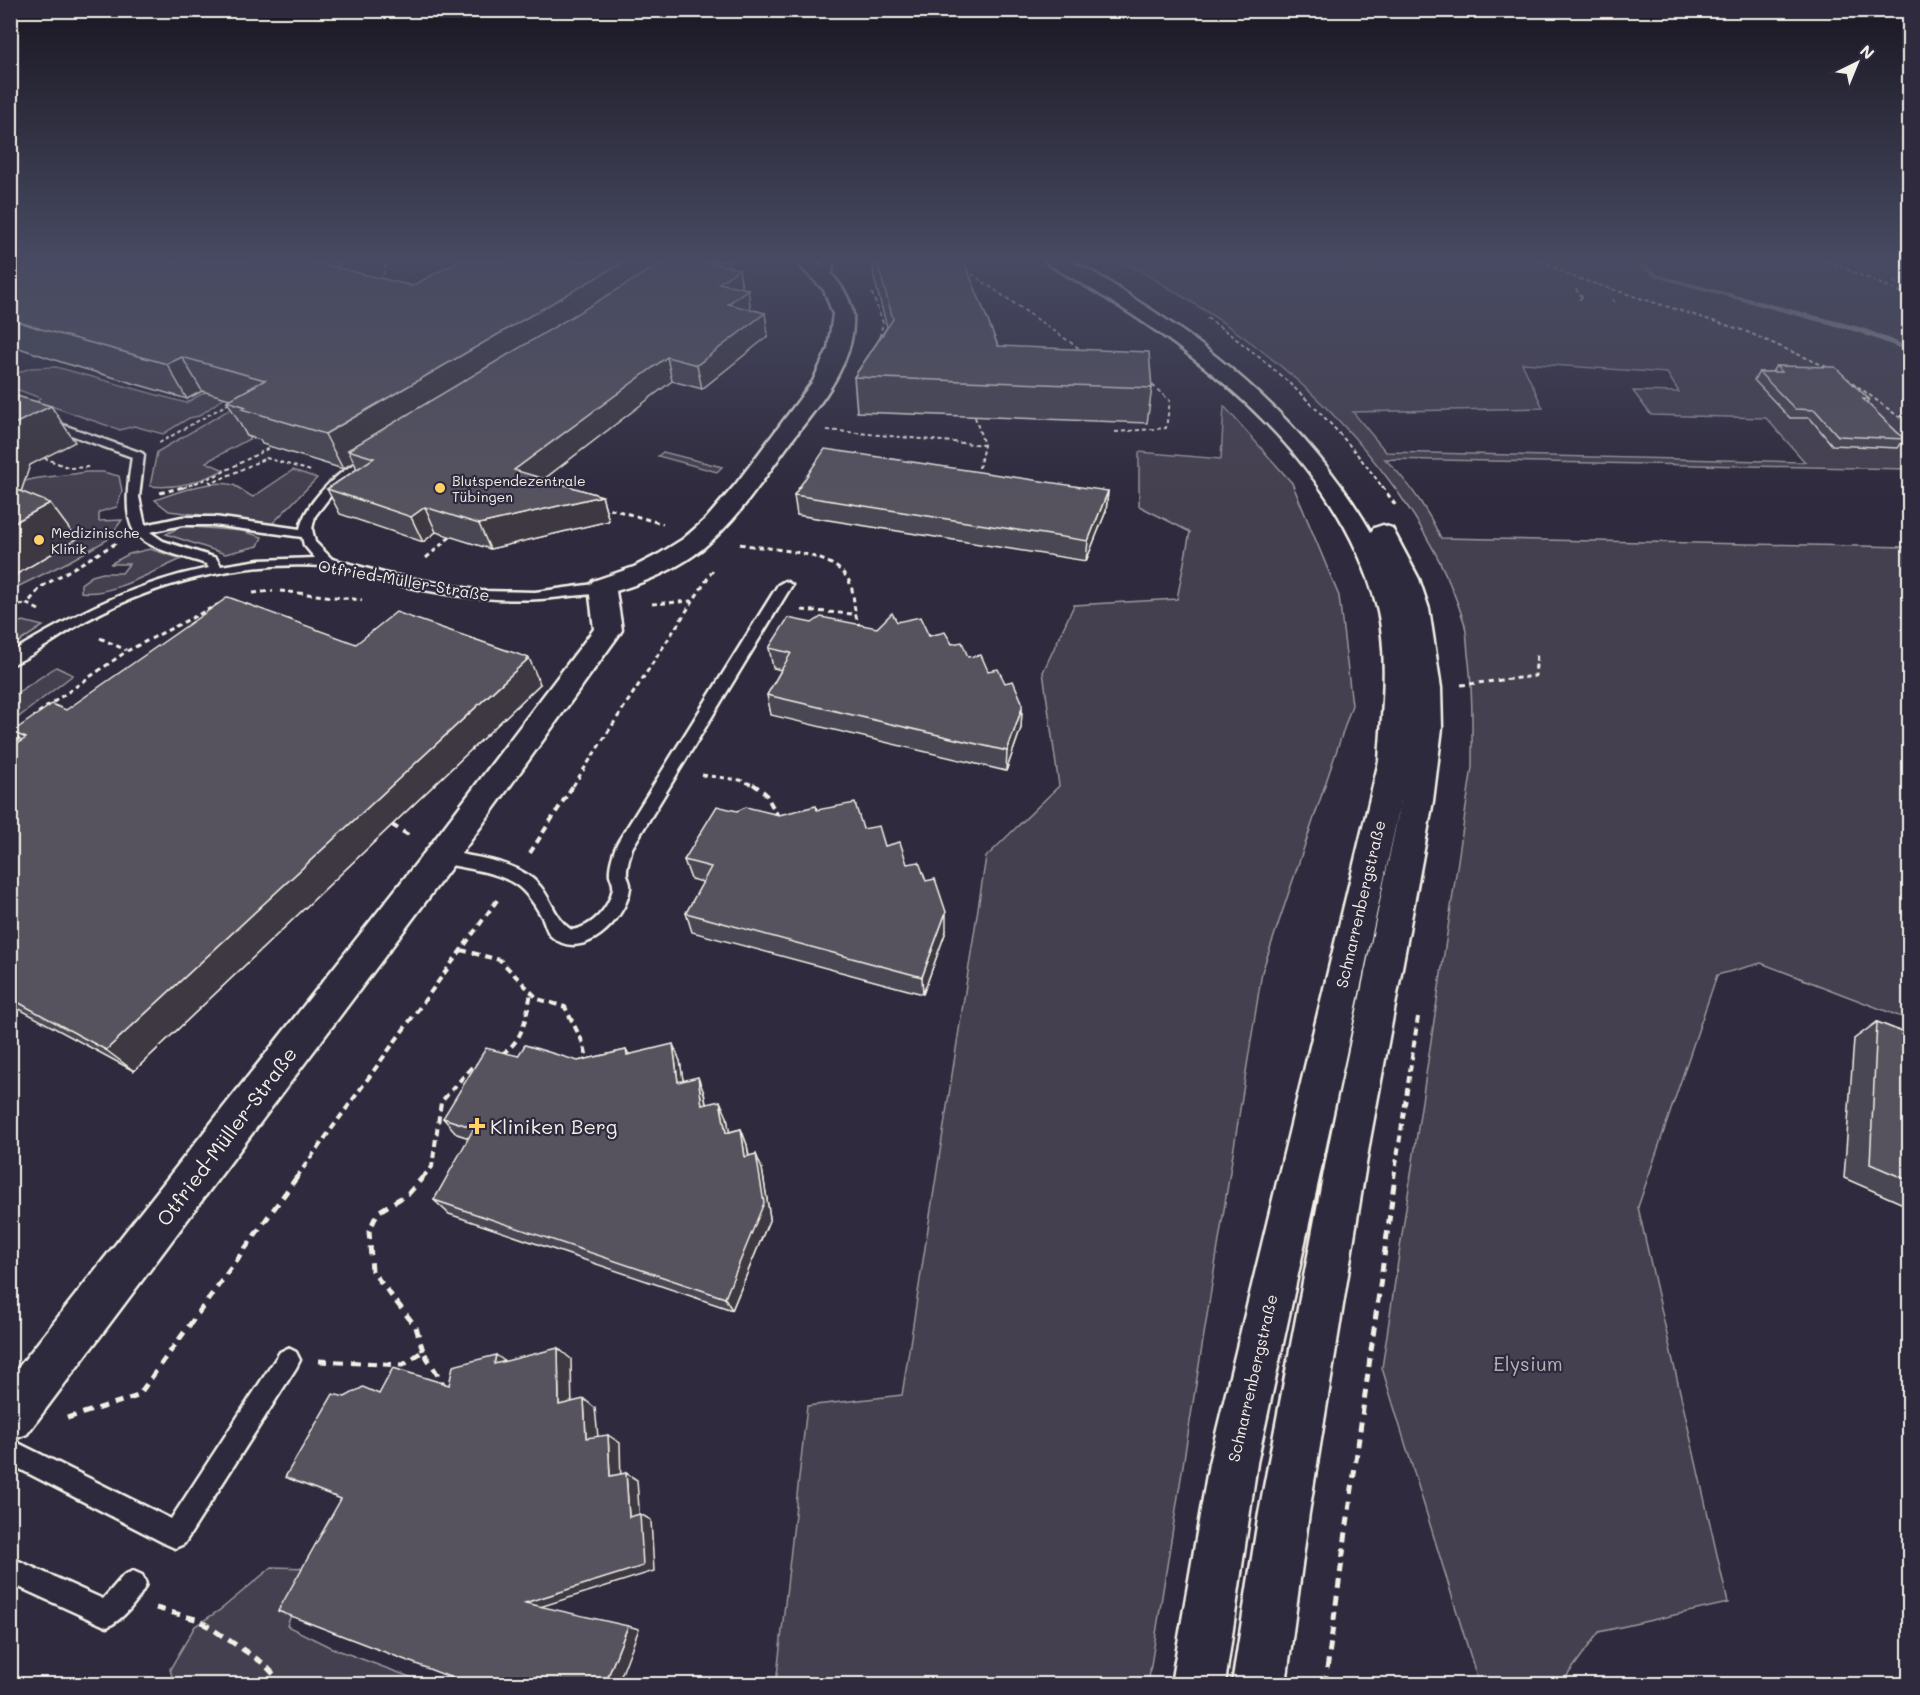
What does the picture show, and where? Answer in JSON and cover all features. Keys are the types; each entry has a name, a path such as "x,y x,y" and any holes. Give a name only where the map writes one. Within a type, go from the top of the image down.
{"street":[{"name":"Otfried-Müller-Straße","path":"10,1417 441,856 608,630 602,587 641,574 664,563 704,535 768,457 820,386 840,347 841,340"},
{"name":"Schnarrenbergstraße","path":"1183,340 1203,354 1255,401 1308,457 1347,508 1373,555 1390,607 1399,669 1394,761 1233,1463 1198,1684"},
{"name":"Schnarrenbergstraße","path":"1212,340 1280,399 1306,427 1368,507 1406,579 1416,609 1427,688 1427,728 1417,801 1348,1151 1284,1513 1259,1684"}],"lane":[{"path":"10,409 138,455 133,497 140,530 159,544 210,561 218,571"},
{"path":"328,562 313,549 306,534 310,514 340,479 387,450"},
{"path":"140,530 182,521 214,521 306,534"},
{"name":"Otfried-Müller-Straße","path":"10,660 69,624 123,598 186,578 252,564 328,562 364,574 494,596 549,596 602,587"},
{"path":"441,856 515,876 538,897 550,914 556,930 570,938 586,935 602,924 613,910 622,887 618,873 624,847 785,585"},
{"path":"10,1451 175,1534 288,1360"},
{"path":"10,1570 107,1614 133,1584"}],"path":[{"path":"1066,340 1085,352"},
{"path":"1767,340 1829,368"},
{"path":"1839,373 1910,425"},
{"path":"1115,432 1166,428 1170,401 1142,377"},
{"path":"138,455 242,396"},
{"path":"975,417 984,445 976,479"},
{"path":"824,429 984,445"},
{"path":"133,497 190,487 208,481 271,447"},
{"path":"44,458 70,468"},
{"path":"208,481 212,483 266,459 340,479"},
{"path":"601,506 732,543 807,555 826,561 839,570 849,582 852,614 862,631"},
{"path":"424,560 450,537"},
{"path":"64,1419 138,1396 515,876 692,601 732,543"},
{"path":"32,726 35,715 127,651 238,595 252,564"},
{"path":"773,603 817,613 852,614"},
{"path":"10,606 27,604"},
{"path":"1458,686 1535,676 1537,653"},
{"path":"671,770 754,782 770,798 779,820"},
{"path":"461,950 501,960 538,999 565,1007 584,1043 590,1066"},
{"path":"499,1055 508,1051 524,1031 531,993"},
{"path":"451,1398 423,1351 416,1327 372,1271 369,1231 378,1212 409,1193 432,1167 441,1102 471,1068 480,1064"},
{"path":"288,1360 403,1365 423,1351"},
{"path":"199,1620 263,1663 283,1684"}],"green space":[{"name":"Elysium","path":"1247,340 1909,340 1909,469 1385,459 1417,496 1441,538 1909,547 1909,1020 1761,963 1717,975 1638,1207 1728,1603 1599,1632 1561,1684 1479,1684 1382,1368 1472,767 1471,682 1464,622 1449,582 1429,542 1406,504 1380,468 1319,401","holes":["1522,363 1667,373 1679,392 1633,391 1651,415 1766,418 1805,462 1386,452 1353,412 1543,408"]},
{"path":"56,367 186,403 232,377 233,391 199,416 189,418 163,434 134,426 120,430 51,406 35,404 40,398 11,387 10,376 30,368"},
{"path":"237,405 277,416 246,435 251,438 206,462 224,470 188,484 150,486 157,452"},
{"path":"1224,406 1292,483 1339,596 1352,705 1262,972 1148,1684 776,1684 807,1406 902,1395 986,857 1059,786 1043,672 1074,605 1177,599 1190,532 1139,506 1139,452 1221,459"},
{"path":"663,452 722,467 717,472 658,456"},
{"path":"293,470 317,478 272,524 169,511 155,500 194,487 215,483 233,485 253,497"},
{"path":"103,472 119,476 122,491 117,507 99,512 99,521 122,520 107,540 11,590 10,577 66,546 67,535 11,487 38,478"},
{"path":"182,526 242,531 262,537 258,546 225,554 166,534"},
{"path":"150,549 182,559 119,587 81,592 81,584 92,576 103,573 122,573 129,564 110,564 129,554"},
{"path":"23,621 43,626 11,647 11,625"},
{"path":"56,667 73,675 11,723 11,697"},
{"path":"272,1567 309,1568 287,1626 332,1648 429,1684 174,1684 170,1669 195,1626 220,1610"}],"building":[{"path":"81,340 488,340 325,434 242,409 246,407 227,401 265,380 182,357 167,364"},
{"path":"532,340 730,340 697,365 667,357 514,470 602,496 479,524 425,507 411,517 327,489 374,458 348,450"},
{"path":"879,340 996,340 998,346 1149,352 1152,388 854,377"},
{"path":"1776,366 1835,367 1869,399 1863,399 1904,439 1838,436 1815,410 1795,409 1759,372 1782,372"},
{"path":"10,394 51,406 10,426"},
{"path":"825,449 1108,491 1088,541 794,495"},
{"path":"10,487 50,503 10,525"},
{"path":"228,597 356,644 396,612 529,658 106,1050 10,998 10,749 26,738 12,732 52,704 66,710"},
{"path":"892,613 897,622 920,617 929,636 945,632 952,644 962,642 968,657 981,655 988,671 998,669 1005,683 1013,681 1022,702 1022,708 1007,751 767,695 791,653 769,648 788,618 812,623 821,617 877,628"},
{"path":"855,803 863,829 879,826 885,846 900,842 907,864 919,862 926,881 935,879 946,912 922,977 686,913 711,867 684,860 717,806 737,811 746,807 779,815 816,806 817,810"},
{"path":"1877,1022 1910,1035 1910,1181 1870,1164"},
{"path":"673,1044 678,1082 698,1077 702,1105 720,1101 726,1133 741,1129 745,1157 756,1154 764,1203 725,1298 434,1200 474,1128 443,1118 486,1048 518,1056 525,1045 578,1061 626,1050 627,1055"},
{"path":"558,1348 559,1405 584,1399 586,1438 608,1435 610,1476 626,1473 629,1517 640,1514 643,1566 525,1603 628,1626 605,1684 468,1684 278,1611 341,1499 285,1477 333,1394 345,1397 363,1387 379,1394 393,1368 449,1385 453,1366 496,1355 494,1364"}],"waterway":[{"path":"1885,340 1910,350"}],"place":[{"name":"Blutspendezentrale Tübingen","path":"440,488"},
{"name":"Medizinische Klinik","path":"39,540"},
{"name":"Kliniken Berg","path":"477,1126"}]}
